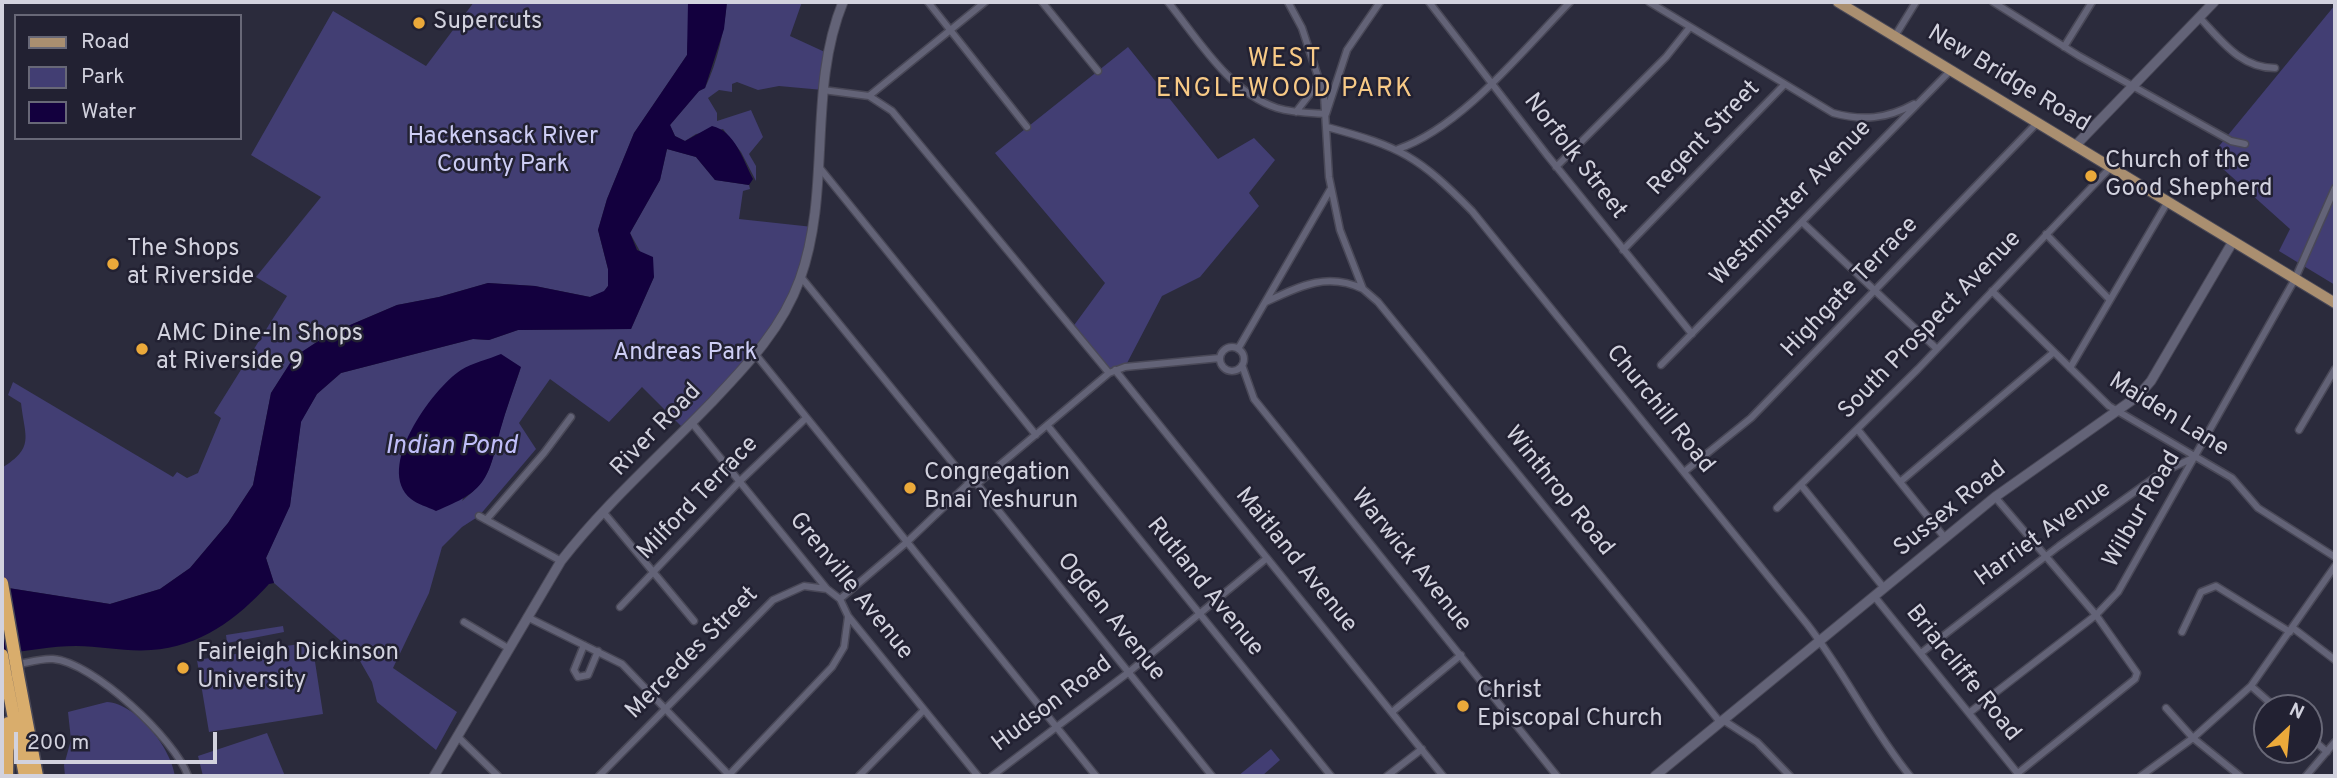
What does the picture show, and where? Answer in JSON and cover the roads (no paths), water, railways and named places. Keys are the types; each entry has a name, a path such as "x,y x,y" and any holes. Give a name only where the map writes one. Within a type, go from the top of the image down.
{"highway":[{"path":"2,583 8,673 7,776"},
{"path":"2,655 37,776"},
{"path":"8,673 25,776"}],"main road":[{"name":"New Bridge Road","path":"1838,2 2335,303"}],"street":[{"name":"River Road","path":"434,776 561,561 756,355 781,319 801,276 813,227 828,44 843,2"},
{"path":"928,2 1027,127"},
{"path":"869,96 985,2"},
{"path":"1042,2 1098,71"},
{"path":"1168,2 1240,88 1264,103 1296,112 1326,114 1347,50 1380,2"},
{"name":"Winthrop Road","path":"1288,2 1302,28 1320,81 1326,114 1330,189 1340,230 1363,289 1378,302 1722,721 1757,742 1790,776"},
{"name":"Norfolk Street","path":"1429,2 1556,167 1692,334"},
{"path":"1398,149 1440,127 1492,83 1570,2"},
{"path":"1649,2 1833,113 1857,118 1890,115 1924,96"},
{"path":"1895,36 1916,2"},
{"path":"2064,47 2092,2"},
{"path":"2076,146 2214,2"},
{"path":"1997,3 2064,47 2132,86 2231,141 2245,144"},
{"path":"2199,17 2241,59 2259,67 2276,68"},
{"path":"1556,167 1666,57 1690,27"},
{"name":"Westminster Avenue","path":"1661,365 1951,70"},
{"path":"1296,112 1320,81"},
{"name":"Regent Street","path":"1623,250 1784,85"},
{"name":"Maitland Avenue","path":"823,90 869,96 892,111 1267,558 1443,776"},
{"name":"Highgate Terrace","path":"1684,472 1751,418 2037,122"},
{"name":"Churchill Road","path":"1327,127 1398,149 1427,167 1480,221 1820,640 1875,730 1910,776"},
{"path":"817,165 1036,435"},
{"name":"South Prospect Avenue","path":"1777,508 1858,430 2110,168"},
{"name":"Wilbur Road","path":"1969,713 2096,615 2118,592 2295,279 2335,188"},
{"path":"1238,349 1330,189"},
{"path":"2070,368 2167,203"},
{"path":"1802,222 1937,349"},
{"path":"2046,234 2110,300"},
{"name":"Sussex Road","path":"1655,776 1668,772 1722,721 1995,497 2138,396 2151,382 2232,243"},
{"path":"801,276 969,483 977,484 1112,372 1220,358 1227,348 1238,349"},
{"path":"1266,302 1299,286 1321,281 1342,281 1363,289"},
{"name":"Maiden Lane","path":"1992,291 2103,402 2238,483 2258,508 2335,557"},
{"path":"1220,358 1223,366 1229,370 1242,365 1244,358 1238,349"},
{"path":"1900,482 2054,352"},
{"path":"756,355 1096,776"},
{"name":"Warwick Avenue","path":"1242,365 1254,399 1557,776"},
{"path":"2299,430 2335,369"},
{"path":"561,561 482,518 544,453 570,416"},
{"name":"Milford Terrace","path":"620,607 740,481 806,418"},
{"name":"Grenville Avenue","path":"692,422 827,589 840,599 848,616 978,776"},
{"name":"Rutland Avenue","path":"1047,425 1331,776"},
{"path":"1858,430 1945,538"},
{"name":"Harriet Avenue","path":"1921,653 2046,556 2161,473 2195,457"},
{"path":"840,599 907,542 969,483"},
{"name":"Ogden Avenue","path":"977,484 1212,776"},
{"name":"Briarcliffe Road","path":"1801,485 1884,588"},
{"path":"1995,497 2096,615 2137,673 2135,679 2019,775"},
{"path":"604,513 694,621"},
{"name":"Hudson Road","path":"992,776 1129,672 1267,558"},
{"path":"2141,776 2193,738 2251,686 2335,566"},
{"name":"Mercedes Street","path":"599,776 773,600 804,586 827,589"},
{"path":"2182,632 2201,592 2216,586 2292,630 2335,660"},
{"name":"Briarcliffe Road","path":"1874,596 2019,775"},
{"path":"526,617 598,651 632,672 729,776 832,667 848,635 848,616"},
{"path":"464,622 508,648"},
{"path":"584,645 574,670 576,676 588,676 598,651"},
{"path":"1392,712 1461,655"},
{"path":"8,673 54,659 76,667 158,729 169,741 188,776"},
{"path":"2251,686 2260,694"},
{"path":"2166,708 2193,738 2240,776"},
{"path":"859,776 924,710"},
{"path":"457,736 498,776"},
{"path":"2306,776 2335,742"},
{"path":"2323,748 2327,752"},
{"path":"1387,776 1422,749"}],"water":[{"path":"688,2 727,2 724,29 705,88 699,91 670,125 675,136 685,141 712,126 720,129 737,147 753,179 749,185 715,180 696,157 667,149 660,180 630,233 637,250 653,257 654,277 631,329 518,330 489,340 473,339 341,373 317,394 301,422 290,506 266,558 274,583 269,584 244,609 201,637 169,648 123,650 67,646 2,654 2,587 110,604 160,589 190,568 228,523 253,485 271,393 294,357 329,334 397,305 488,283 535,286 590,297 604,291 608,286 608,269 598,230 607,199 634,133 687,55"},
{"name":"Indian Pond","path":"501,354 521,367 488,473 475,490 436,511 413,501 401,486 399,469 411,430 449,380 465,368"}],"place":[{"name":"Supercuts","path":"419,23"},
{"name":"Church of the Good Shepherd","path":"2091,176"},
{"name":"The Shops at Riverside","path":"113,264"},
{"name":"AMC Dine-In Shops at Riverside 9","path":"142,349"},
{"name":"Congregation Bnai Yeshurun","path":"910,488"},
{"name":"Fairleigh Dickinson University","path":"183,668"},
{"name":"Christ Episcopal Church","path":"1463,706"}],"district":[{"name":"WEST ENGLEWOOD PARK","path":"1285,76"}],"park label":[{"name":"Hackensack River County Park","path":"503,152"},
{"name":"Andreas Park","path":"685,354"}]}
